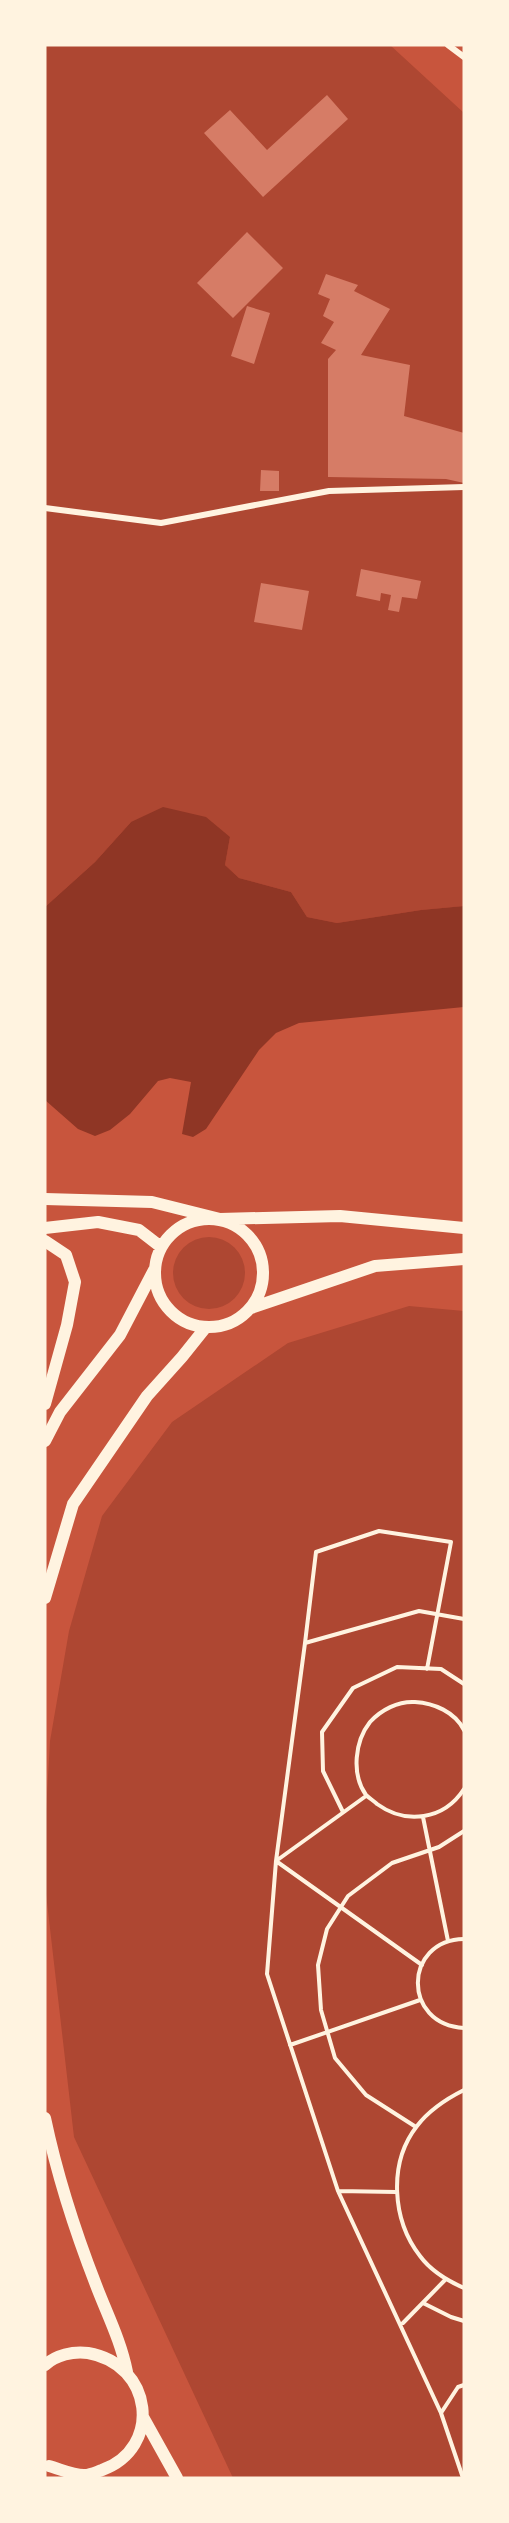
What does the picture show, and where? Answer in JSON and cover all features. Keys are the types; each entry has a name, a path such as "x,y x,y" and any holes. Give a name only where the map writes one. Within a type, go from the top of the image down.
{"main road":[{"path":"45,1199 152,1202 220,1219 238,1226 252,1239 261,1255 264,1274 260,1292 251,1308 238,1319 223,1326 206,1327 189,1323 168,1308 156,1286 154,1269"},
{"path":"45,1441 60,1412 120,1335 154,1269 161,1247 169,1235 184,1224 201,1219 340,1216 464,1228"},
{"path":"45,1228 98,1222 139,1230 161,1247"},
{"path":"45,1241 66,1255 75,1282 67,1325 45,1404"},
{"path":"251,1308 375,1266 464,1259"},
{"path":"45,1598 73,1504 147,1396 206,1327"},
{"path":"45,2118 51,2150 77,2234 122,2346 127,2372 140,2393 143,2417 177,2478"},
{"path":"45,2365 52,2359 78,2352 105,2356 127,2372"},
{"path":"105,2478 135,2444 143,2417"},
{"path":"47,2464 82,2475 116,2465"},
{"path":"47,2464 63,2478"}],"street":[{"path":"448,45 464,57"},
{"path":"45,508 161,523 329,491 464,487"}],"path":[{"path":"427,1669 451,1542 379,1531 316,1551 276,1861 267,1974 338,2191 441,2413 464,2478"},
{"path":"304,1643 419,1611 464,1619"},
{"path":"343,1812 323,1771 322,1732 353,1688 397,1667 441,1669 464,1684"},
{"path":"464,1730 448,1712 430,1704 411,1702 393,1706 377,1715 365,1729 358,1746 356,1765 366,1796 386,1810 404,1817 423,1817 442,1811 458,1799 464,1789"},
{"path":"276,1861 366,1796"},
{"path":"423,1817 448,1941"},
{"path":"416,2127 366,2095 335,2058 321,2010 318,1965 327,1929 348,1896 392,1863 430,1850 464,1831"},
{"path":"276,1861 422,1965"},
{"path":"464,1940 448,1941 435,1948 422,1965 417,1986 420,2000 439,2022 452,2027 464,2028"},
{"path":"290,2045 420,2000"},
{"path":"464,2090 440,2102 416,2127 401,2158 396,2192 403,2226 420,2256 445,2280 464,2288"},
{"path":"338,2191 396,2192"},
{"path":"403,2323 445,2280"},
{"path":"423,2303 451,2317 464,2320"},
{"path":"441,2413 458,2387 464,2385"}],"shaded area":[{"path":"45,45 390,45 464,113 464,906 337,923 307,917 291,892 239,878 225,865 230,837 131,822 95,862 45,907"},
{"path":"163,807 206,817 230,837 225,865 239,878 291,892 307,917 337,923 464,906 464,1007 299,1023 276,1033 259,1050 206,1129 193,1137 182,1134 191,1082 170,1078 158,1081 130,1114 110,1130 95,1136 78,1129 45,1100 45,907 95,862 131,822"},
{"path":"209,1237 229,1243 239,1253 245,1273 239,1293 229,1303 209,1309 189,1303 179,1293 173,1273 179,1253 189,1243"},
{"path":"409,1306 464,1311 464,2478 233,2478 74,2137 45,1885 45,1830 50,1741 69,1631 102,1516 172,1422 288,1343"}],"building":[{"path":"327,95 348,119 263,197 204,133 230,110 267,150"},
{"path":"247,232 283,268 233,318 197,283"},
{"path":"326,274 358,285 354,291 390,309 361,355 410,365 404,416 464,433 464,483 446,479 328,477 328,359 336,350 321,343 334,322 323,316 330,299 318,294"},
{"path":"247,306 270,313 254,364 231,356"},
{"path":"261,470 279,471 279,491 260,491"},
{"path":"361,569 421,581 417,599 402,597 399,612 388,610 391,595 381,593 380,601 356,596"},
{"path":"261,583 309,591 302,630 254,622"}]}
